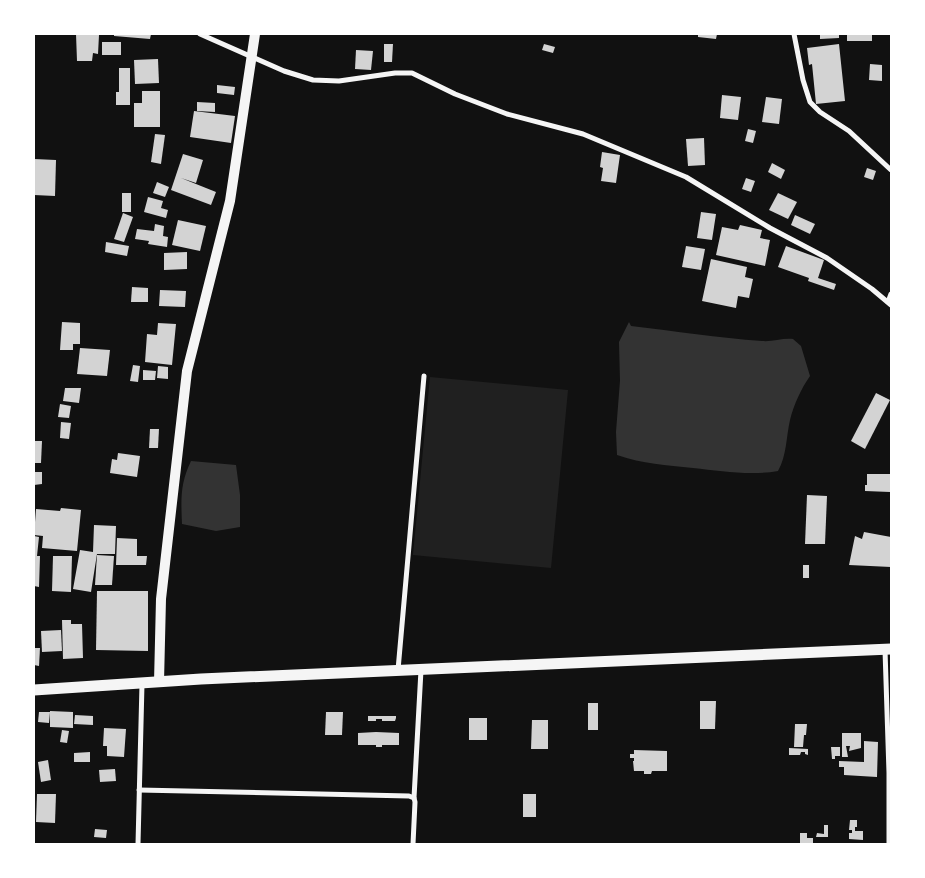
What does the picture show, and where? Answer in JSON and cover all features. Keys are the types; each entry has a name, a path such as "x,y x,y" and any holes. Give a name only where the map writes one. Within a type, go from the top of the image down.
{"highway":[{"path":"34,690 159,682 888,650"}],"main road":[{"path":"159,682 161,599 187,371 230,201 255,34"}],"street":[{"path":"200,34 252,55 284,71 313,80 339,81 395,72 412,73 455,94 507,114 583,134 686,177 770,228 827,258 890,304"},
{"path":"794,34 803,80 810,102 820,112 849,131 891,169"},
{"path":"890,304 891,294"},
{"path":"398,671 424,376"},
{"path":"888,650 889,844"},
{"path":"414,844 416,807 414,798 421,670"},
{"path":"138,844 142,683"},
{"path":"139,790 404,796 414,798"}],"shaded area":[{"path":"629,322 631,326 729,338 766,341 793,339 801,346 810,376 794,408 790,420 785,452 778,471 757,473 725,472 655,464 617,455 616,432 620,381 619,342"},
{"path":"430,377 568,390 551,568 413,555"},
{"path":"191,461 236,465 240,495 240,527 216,531 182,524 182,492"}],"building":[{"path":"76,34 99,35 98,54 93,53 92,61 77,61"},
{"path":"114,34 151,34 150,39 114,36"},
{"path":"698,34 717,34 716,39 698,37"},
{"path":"820,34 839,34 839,38 820,39"},
{"path":"847,34 872,34 872,41 847,41"},
{"path":"102,42 121,42 121,55 102,55"},
{"path":"384,44 393,44 392,62 384,62"},
{"path":"544,44 555,47 553,53 542,50"},
{"path":"839,44 845,101 816,104 812,64 809,65 807,48"},
{"path":"356,50 373,51 371,70 355,69"},
{"path":"158,59 159,83 135,84 134,60"},
{"path":"870,64 882,65 882,81 869,80"},
{"path":"119,68 130,68 130,105 116,105 116,92 119,92"},
{"path":"217,85 235,87 234,95 217,93"},
{"path":"142,91 160,91 160,127 134,127 134,103 142,103"},
{"path":"722,95 741,97 738,120 720,118"},
{"path":"766,97 782,99 779,124 762,122"},
{"path":"197,102 215,103 215,112 197,111"},
{"path":"194,111 235,116 231,143 190,137"},
{"path":"748,129 756,131 753,143 745,141"},
{"path":"155,134 165,135 161,164 151,162"},
{"path":"704,138 705,165 688,166 686,139"},
{"path":"602,152 620,155 616,183 601,181 603,168 600,167"},
{"path":"183,154 203,160 196,183 181,178 216,192 211,205 171,190"},
{"path":"34,159 56,160 55,196 34,195"},
{"path":"772,163 785,170 781,179 768,172"},
{"path":"867,168 876,171 873,180 864,177"},
{"path":"746,178 755,181 751,192 742,189"},
{"path":"157,182 169,187 165,197 153,193"},
{"path":"122,193 131,193 131,212 122,212"},
{"path":"778,193 797,202 788,219 769,210"},
{"path":"148,197 163,201 161,208 168,210 166,218 144,212"},
{"path":"701,212 716,214 712,240 697,238"},
{"path":"123,213 133,217 124,242 114,239"},
{"path":"795,215 815,224 810,234 791,225"},
{"path":"178,220 206,226 200,251 172,245"},
{"path":"155,224 164,226 163,236 168,237 167,247 148,244 149,241 135,239 137,229 154,231"},
{"path":"740,225 762,230 760,238 770,240 765,266 716,255 722,227 738,230"},
{"path":"106,242 129,246 127,256 105,252"},
{"path":"686,246 705,249 701,270 682,267"},
{"path":"786,246 824,260 818,278 836,284 834,290 808,281 809,278 778,267"},
{"path":"187,252 187,269 164,270 164,253"},
{"path":"711,259 747,267 745,277 753,279 749,298 738,296 736,308 702,301"},
{"path":"132,287 148,288 148,302 131,302"},
{"path":"160,290 186,291 185,307 159,306"},
{"path":"62,322 80,323 80,344 73,344 73,350 60,350"},
{"path":"158,323 176,324 172,365 145,362 147,334 157,335"},
{"path":"80,348 110,350 107,376 77,374"},
{"path":"133,365 140,366 138,382 130,381"},
{"path":"158,366 168,367 168,379 157,378"},
{"path":"143,370 156,371 155,380 143,380"},
{"path":"65,388 81,388 79,403 63,401"},
{"path":"876,393 890,400 865,449 851,441"},
{"path":"60,404 71,406 69,418 58,417"},
{"path":"61,422 71,423 69,439 60,438"},
{"path":"150,429 159,429 158,448 149,448"},
{"path":"34,441 42,441 41,463 34,463"},
{"path":"118,453 140,456 137,477 110,473 112,459 117,460"},
{"path":"34,472 42,472 42,484 34,485"},
{"path":"867,474 890,474 890,492 865,491"},
{"path":"807,495 827,496 825,544 805,544"},
{"path":"61,508 81,510 77,551 42,548 43,536 34,535 36,509 60,511"},
{"path":"94,525 116,526 115,554 97,554 91,592 73,589 80,550 93,552"},
{"path":"864,532 891,537 891,567 849,565 855,536 862,539"},
{"path":"34,536 39,537 37,556 40,556 39,587 34,586"},
{"path":"117,538 137,539 137,556 147,556 146,565 116,565"},
{"path":"97,555 114,556 112,585 95,585"},
{"path":"53,556 72,556 71,592 52,591"},
{"path":"803,565 809,565 809,578 803,578"},
{"path":"97,591 148,591 148,651 96,650"},
{"path":"62,620 71,620 71,624 82,624 83,658 63,659"},
{"path":"61,630 62,651 42,652 41,631"},
{"path":"34,648 40,648 39,666 34,665"},
{"path":"700,701 716,701 715,729 700,729"},
{"path":"588,703 598,703 598,730 588,730"},
{"path":"50,711 73,712 73,728 50,727"},
{"path":"39,712 50,712 49,723 38,722"},
{"path":"326,712 343,712 342,735 325,735"},
{"path":"75,715 93,716 93,725 74,724"},
{"path":"368,716 396,716 396,718 395,721 376,719 376,721 368,721"},
{"path":"469,718 487,718 487,740 469,740"},
{"path":"532,720 548,720 548,749 531,749"},
{"path":"795,724 807,724 803,747 794,747"},
{"path":"104,728 126,729 124,757 107,756 107,746 103,746"},
{"path":"62,730 69,731 67,743 60,742"},
{"path":"358,733 399,733 399,745 376,747 376,745 358,745"},
{"path":"842,733 861,733 861,748 849,751 850,746 846,746 848,757 842,757"},
{"path":"864,741 878,742 877,777 844,775 844,767 839,767 839,761 864,762"},
{"path":"831,747 840,747 840,756 835,756 835,759 832,759"},
{"path":"789,748 808,749 808,755 805,752 801,752 800,755 789,755"},
{"path":"634,750 667,751 667,771 652,771 651,774 644,774 644,771 634,771 634,758 630,758 630,754 634,754"},
{"path":"90,752 90,762 74,762 74,753"},
{"path":"48,760 51,780 41,782 38,762"},
{"path":"115,769 116,781 100,782 99,770"},
{"path":"37,794 56,794 55,823 36,822"},
{"path":"523,794 536,794 536,817 523,817"},
{"path":"850,820 857,820 855,831 863,831 863,840 849,839 849,833 852,833 852,830 849,830"},
{"path":"824,825 828,825 828,837 816,837 817,833 824,834"},
{"path":"95,829 107,830 106,838 94,837"},
{"path":"800,833 807,833 807,838 813,838 813,844 800,844"}]}
